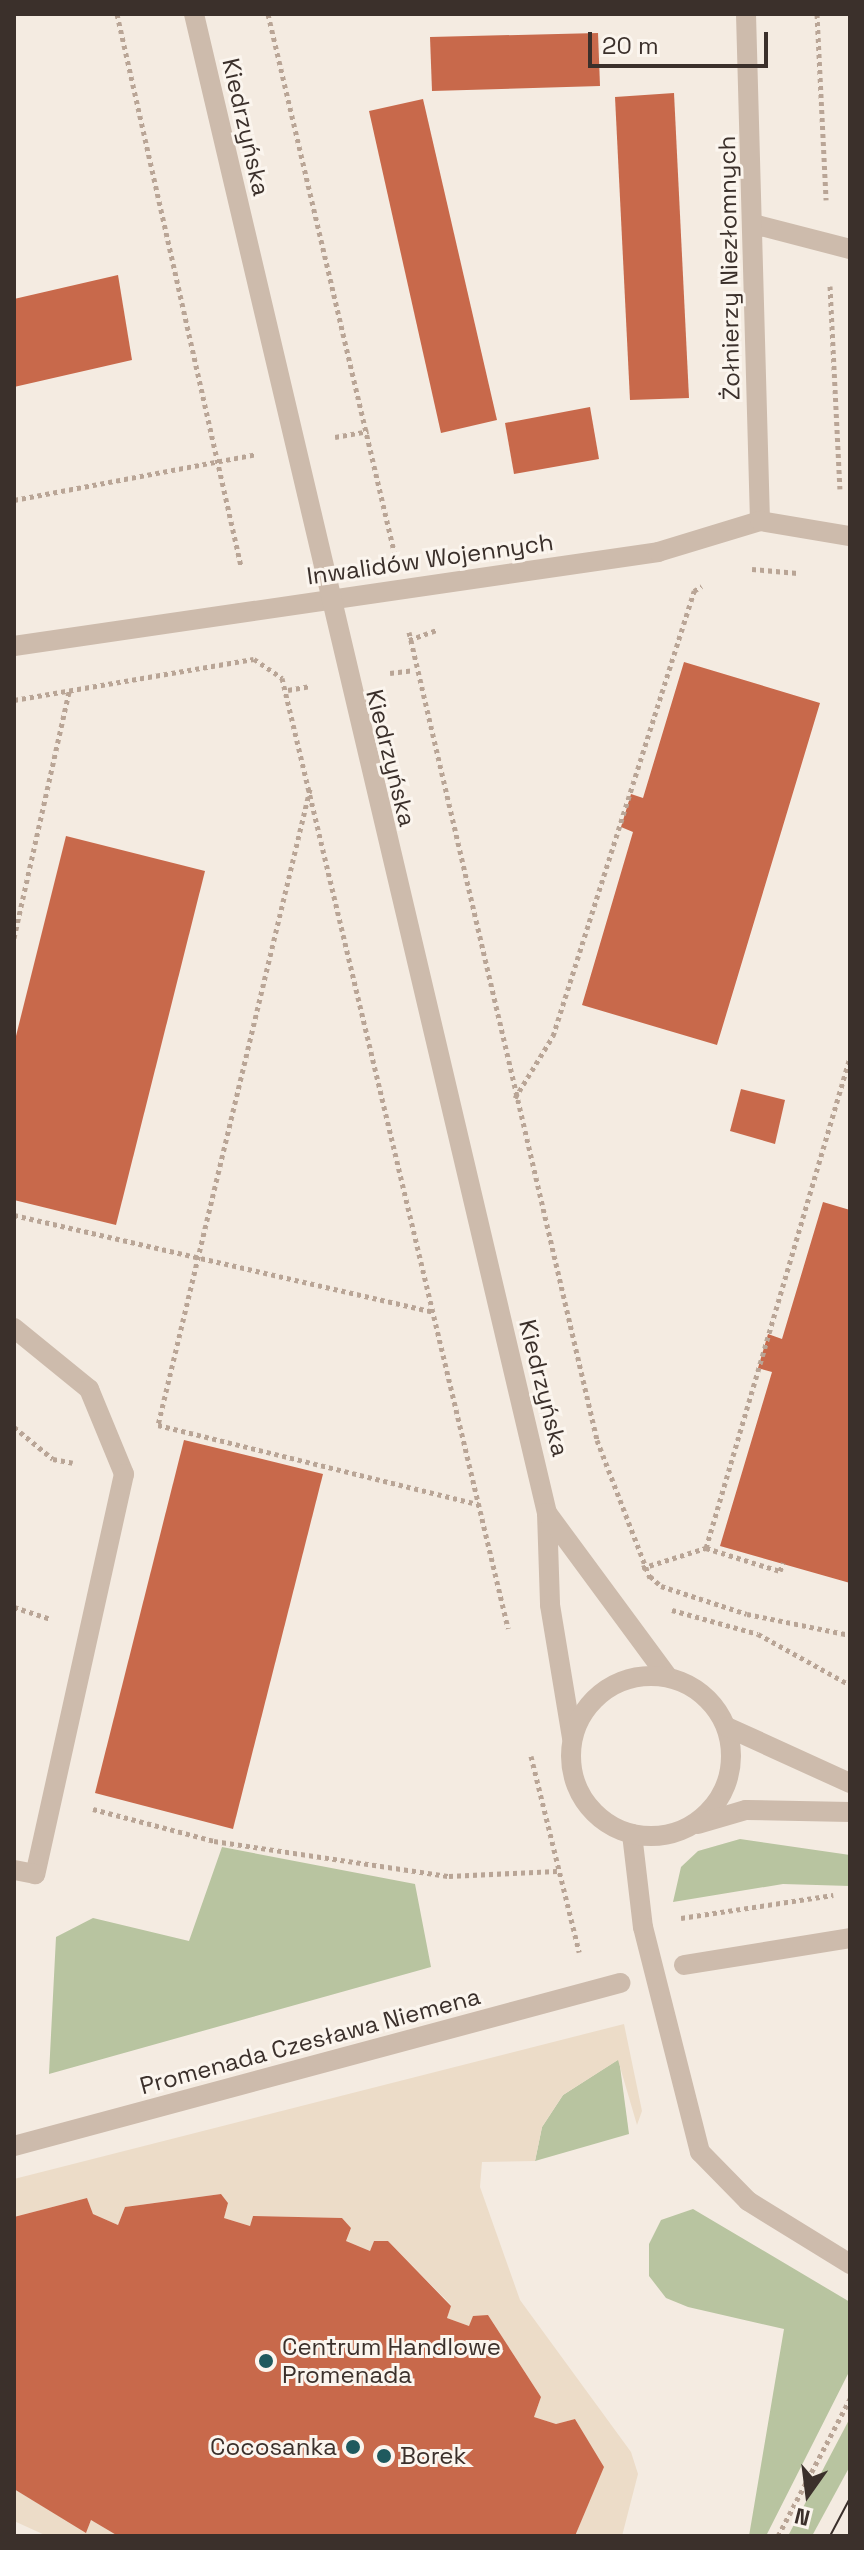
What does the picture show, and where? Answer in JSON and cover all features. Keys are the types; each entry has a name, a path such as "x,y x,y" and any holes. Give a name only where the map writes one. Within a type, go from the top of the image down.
{"street":[{"name":"Kiedrzyńska","path":"194,14 326,600 547,1513 550,1605 572,1738"},
{"name":"Żołnierzy Niezłomnych","path":"746,14 757,225 760,521"},
{"path":"757,225 850,249"},
{"name":"Inwalidów Wojennych","path":"14,646 658,552 760,521 850,536"},
{"path":"14,1328 89,1389 124,1474 35,1874 14,1870"},
{"name":"Kiedrzyńska","path":"547,1513 668,1677"},
{"path":"850,1783 727,1727 693,1686 668,1677 637,1676 607,1687 585,1709 572,1738 571,1769 583,1798 604,1821 632,1834 664,1836 746,1810 850,1812"},
{"path":"694,1825 727,1782 727,1727"},
{"path":"632,1834 643,1927 700,2152 748,2201 850,2264"},
{"path":"684,1965 850,1938"},
{"name":"Promenada Czesława Niemena","path":"14,2146 620,1983"}],"path":[{"path":"117,14 222,463 241,566"},
{"path":"268,14 368,431 395,557"},
{"path":"817,14 836,488 850,491"},
{"path":"322,439 368,431"},
{"path":"14,500 222,463 266,452"},
{"path":"745,568 804,574"},
{"path":"515,1098 553,1036 694,591 717,576"},
{"path":"409,627 413,670 597,1440 649,1575 652,1592"},
{"path":"14,700 254,659 288,690 510,1639"},
{"path":"382,674 413,670"},
{"path":"288,690 317,685"},
{"path":"14,938 69,691"},
{"path":"311,786 158,1425 478,1504"},
{"path":"706,1548 850,1057"},
{"path":"14,1215 433,1312"},
{"path":"645,1567 706,1548 780,1571 783,1563"},
{"path":"649,1575 661,1586 747,1614 850,1635"},
{"path":"659,1600 758,1634 850,1685"},
{"path":"530,1747 587,1992"},
{"path":"54,1788 73,1803 214,1841 449,1876 557,1871"},
{"path":"676,1919 809,1895 850,1897"},
{"path":"778,2536 850,2399"}],"green space":[{"path":"740,1839 850,1855 850,1886 783,1884 673,1902 681,1867 698,1851"},
{"path":"222,1847 415,1884 431,1967 49,2074 56,1937 93,1918 189,1941"},
{"path":"619,2059 629,2134 535,2161 542,2127 563,2095"},
{"path":"693,2209 850,2302 850,2370 766,2536 749,2536 784,2329 688,2307 666,2298 649,2276 649,2244 661,2220"},
{"path":"850,2418 850,2466 812,2536 788,2536"}],"shaded area":[{"path":"624,2024 642,2111 637,2125 618,2060 563,2095 542,2127 535,2161 482,2162 480,2187 520,2300 631,2452 638,2474 622,2536 575,2536 603,2467 575,2419 556,2424 534,2417 541,2397 488,2315 469,2326 447,2318 451,2305 388,2241 374,2241 370,2251 346,2241 351,2228 342,2218 253,2216 250,2226 224,2218 228,2203 221,2194 125,2207 118,2225 93,2214 87,2198 14,2217 14,2179"},
{"path":"14,2489 86,2532 91,2520 118,2536 47,2536 14,2521"}],"building":[{"path":"598,33 600,86 432,91 430,37"},
{"path":"674,93 689,398 630,400 615,97"},
{"path":"423,99 497,420 441,433 369,111"},
{"path":"118,275 132,360 14,387 14,299"},
{"path":"590,407 599,459 514,474 505,423"},
{"path":"684,662 820,703 717,1045 582,1005 633,832 621,827 631,794 643,798"},
{"path":"66,836 205,871 116,1225 14,1200 14,1044"},
{"path":"741,1089 785,1100 775,1144 730,1131"},
{"path":"823,1202 850,1210 850,1583 720,1546 772,1372 758,1368 768,1334 782,1339"},
{"path":"184,1440 323,1474 233,1829 95,1793"},
{"name":"Centrum Handlowe Promenada","path":"221,2194 228,2203 224,2218 250,2226 253,2216 342,2218 351,2228 346,2241 370,2251 374,2241 388,2241 451,2306 447,2318 469,2326 473,2316 488,2315 541,2397 534,2417 556,2424 575,2419 604,2467 575,2536 118,2536 91,2520 86,2533 14,2489 14,2217 87,2198 93,2214 118,2225 125,2207"}],"tram line":[{"path":"830,2536 850,2498"}],"place":[{"name":"Centrum Handlowe Promenada","path":"266,2361"},
{"name":"Cocosanka","path":"353,2447"},
{"name":"Borek","path":"384,2456"}]}
